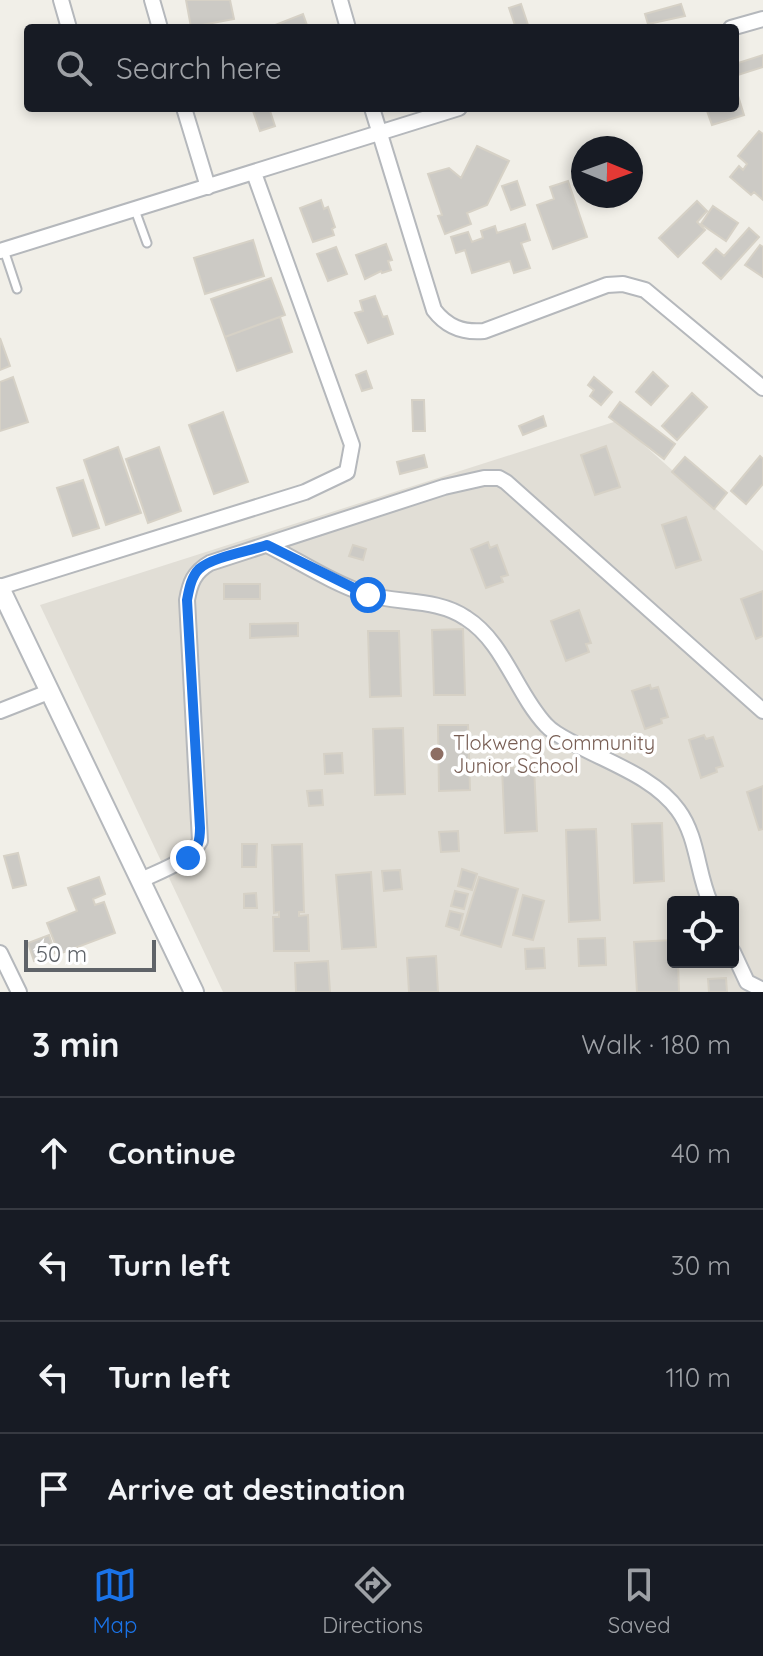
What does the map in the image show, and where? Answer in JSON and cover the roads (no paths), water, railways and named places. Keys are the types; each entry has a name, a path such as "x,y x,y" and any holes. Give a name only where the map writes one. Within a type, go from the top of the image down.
{"street":[{"path":"61,0 68,24"},
{"path":"152,0 159,24"},
{"path":"340,0 347,24"},
{"path":"739,26 763,19"},
{"path":"185,112 208,187"},
{"path":"373,112 434,310 442,321 469,332 484,331 595,288 616,284 634,286 645,290 763,388"},
{"path":"2,250 446,112"},
{"path":"194,992 0,588 305,492 347,472 352,445 254,173"},
{"path":"141,880 188,858 200,841 187,600 189,587 199,569 444,487 484,478 499,478 514,488 763,711"},
{"path":"267,545 357,591 381,598 439,606 476,625 492,643 548,727 664,793 688,827 707,896"},
{"path":"0,711 51,691"},
{"path":"0,953 19,992"},
{"path":"739,965 747,982 763,990"}],"lane":[{"path":"135,210 147,243"},
{"path":"2,250 17,289"}],"place":[{"name":"Tlokweng Community Junior School","path":"437,754"}]}
